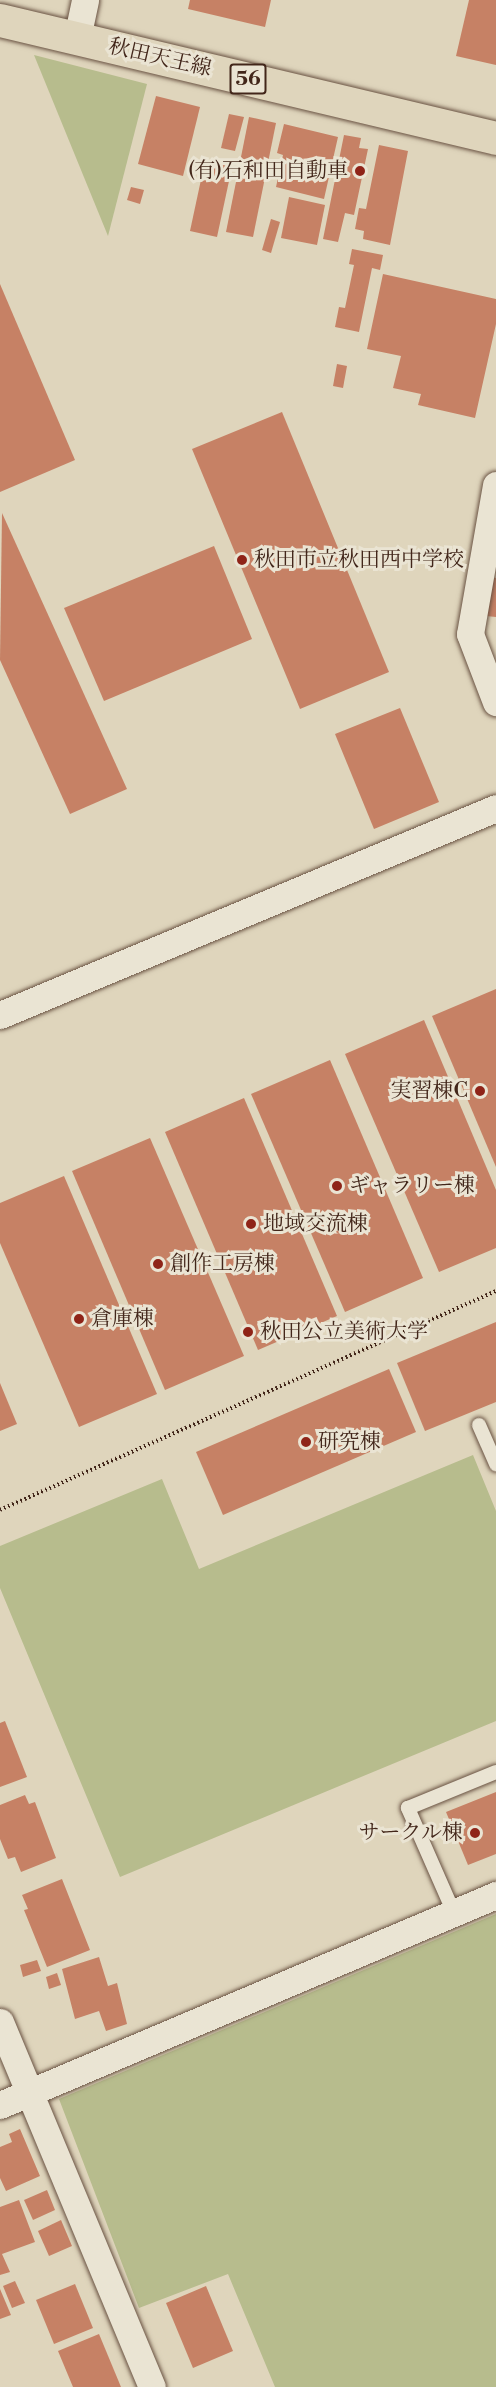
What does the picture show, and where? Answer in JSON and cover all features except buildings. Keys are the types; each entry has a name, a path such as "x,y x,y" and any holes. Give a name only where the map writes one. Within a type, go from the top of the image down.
{"main road":[{"name":"秋田天王線","path":"0,20 496,138"}],"street":[{"path":"77,38 85,0"},
{"path":"496,485 470,634 496,702"},
{"path":"0,1015 496,808"},
{"path":"0,2104 496,1895"},
{"path":"0,2022 152,2387"}],"lane":[{"path":"479,1425 496,1464"},
{"path":"454,1913 408,1808 496,1772"}],"path":[{"path":"0,1510 496,1291"}],"green space":[{"path":"34,55 147,84 108,236"},
{"path":"473,1455 496,1511 496,1721 120,1877 0,1588 0,1546 162,1479 199,1569"},
{"path":"496,1914 496,2387 275,2387 228,2274 139,2308 59,2099"}],"place":[{"name":"(有)石和田自動車","path":"360,171"},
{"name":"秋田市立秋田西中学校","path":"242,560"},
{"name":"実習棟C","path":"480,1091"},
{"name":"ギャラリー棟","path":"337,1186"},
{"name":"地域交流棟","path":"251,1224"},
{"name":"創作工房棟","path":"158,1264"},
{"name":"倉庫棟","path":"79,1319"},
{"name":"秋田公立美術大学","path":"248,1332"},
{"name":"研究棟","path":"306,1442"},
{"name":"サークル棟","path":"475,1833"}]}
